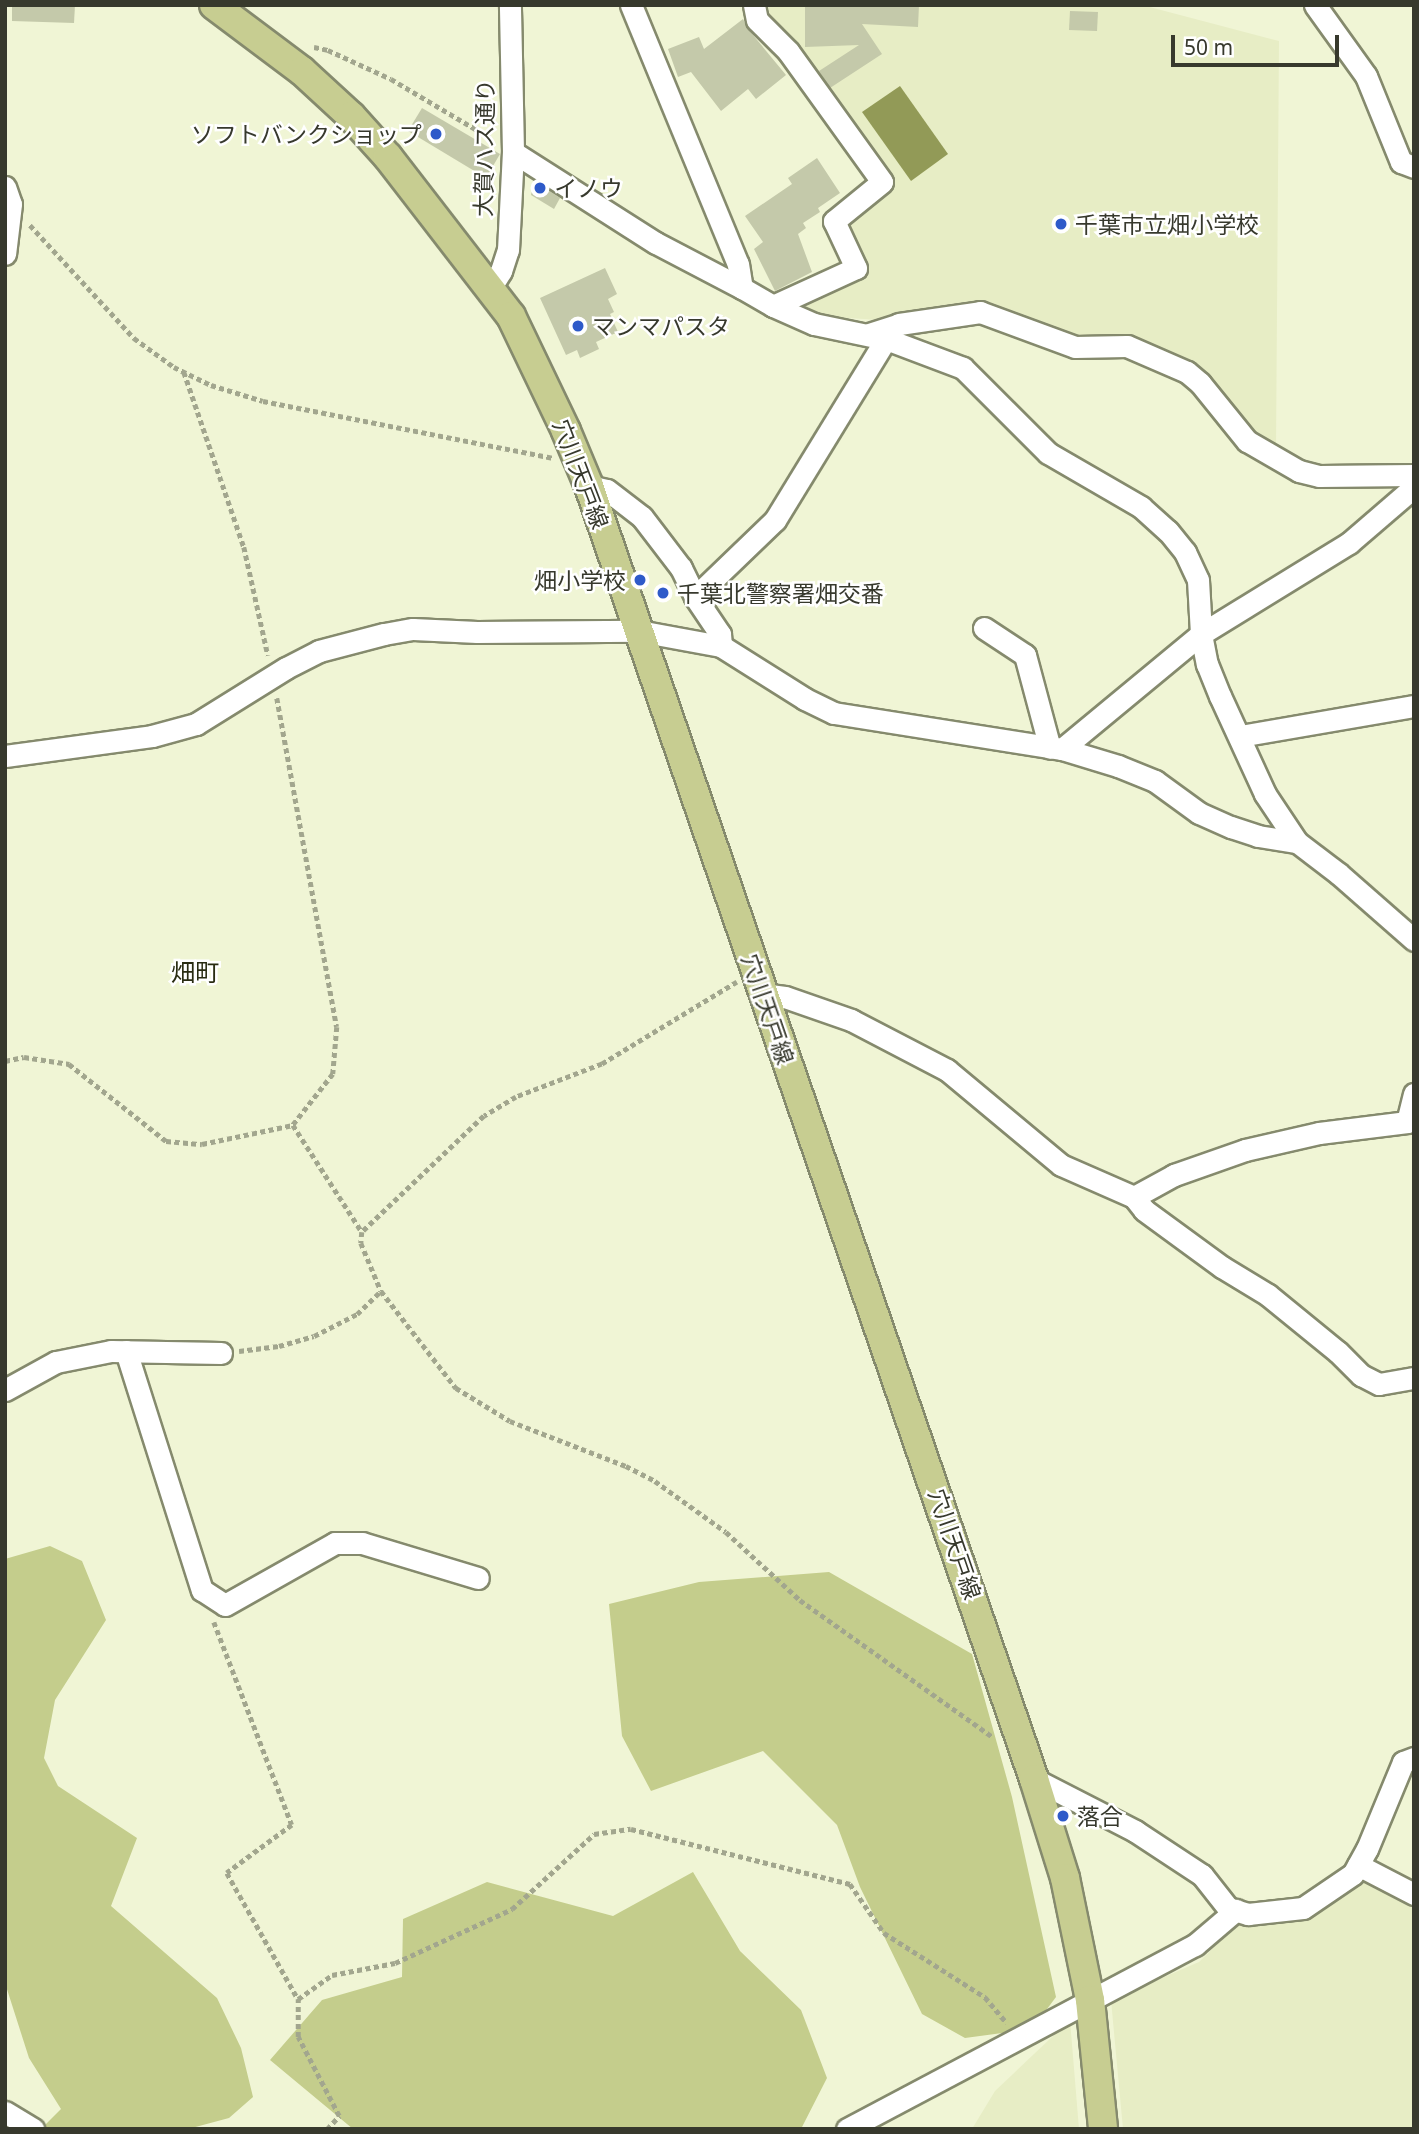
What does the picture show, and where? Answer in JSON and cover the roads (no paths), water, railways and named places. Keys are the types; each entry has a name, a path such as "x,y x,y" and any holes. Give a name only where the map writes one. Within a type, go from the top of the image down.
{"main road":[{"name":"穴川天戸線","path":"214,5 272,48 351,116 388,157 491,287 528,351 584,473 861,1273 1065,1878 1090,2000 1103,2129"}],"street":[{"name":"大賀ハス通り","path":"491,287 501,271 508,250 513,152 510,5"},
{"path":"631,5 738,264 742,288"},
{"path":"754,5 757,20 788,51 882,182 834,221 856,268 773,306"},
{"path":"1315,5 1355,59 1375,92 1401,162 1414,167"},
{"path":"513,152 656,243 773,306 814,324 876,337 963,368 1048,453 1141,507 1168,531 1185,552 1198,580 1201,634 1207,664 1265,794 1297,842 1349,882 1414,940"},
{"path":"5,254 8,195"},
{"path":"695,597 775,520 876,337 899,324 979,312 1075,347 1127,346 1187,372 1200,383 1247,441 1299,471 1319,476 1414,475"},
{"path":"584,473 642,517 681,568 695,597 720,634 721,646"},
{"path":"1056,749 1201,634 1349,543 1414,487"},
{"path":"984,628 1025,655 1056,749"},
{"path":"5,756 141,738 177,730 210,718 273,676 319,651 413,629 477,632 639,631 721,646 805,699 834,713 1056,749 1155,781 1199,813 1231,827 1258,836 1297,842"},
{"path":"1240,736 1414,705"},
{"path":"759,982 785,997 851,1020 947,1070 1061,1165 1135,1197 1144,1210 1222,1267 1268,1295 1338,1352 1361,1375 1379,1384 1414,1378"},
{"path":"1135,1197 1174,1175 1245,1150 1318,1133 1407,1122 1414,1094"},
{"path":"5,1390 56,1362 111,1351 221,1353"},
{"path":"126,1351 202,1590 225,1605 335,1543 362,1543 478,1578"},
{"path":"1030,1769 1202,1875 1228,1908 1248,1914 1304,1908 1353,1874 1403,1762 1414,1758"},
{"path":"1358,1865 1414,1894"},
{"path":"847,2129 1195,1945 1236,1910"},
{"path":"5,2112 33,2129"}],"place":[{"name":"ソフトバンクショップ","path":"436,134"},
{"name":"イノウ","path":"540,188"},
{"name":"千葉市立畑小学校","path":"1061,224"},
{"name":"マンマパスタ","path":"578,326"},
{"name":"畑小学校","path":"640,580"},
{"name":"千葉北警察署畑交番","path":"663,593"},
{"name":"落合","path":"1063,1816"}],"district":[{"name":"畑町","path":"195,972"}]}
